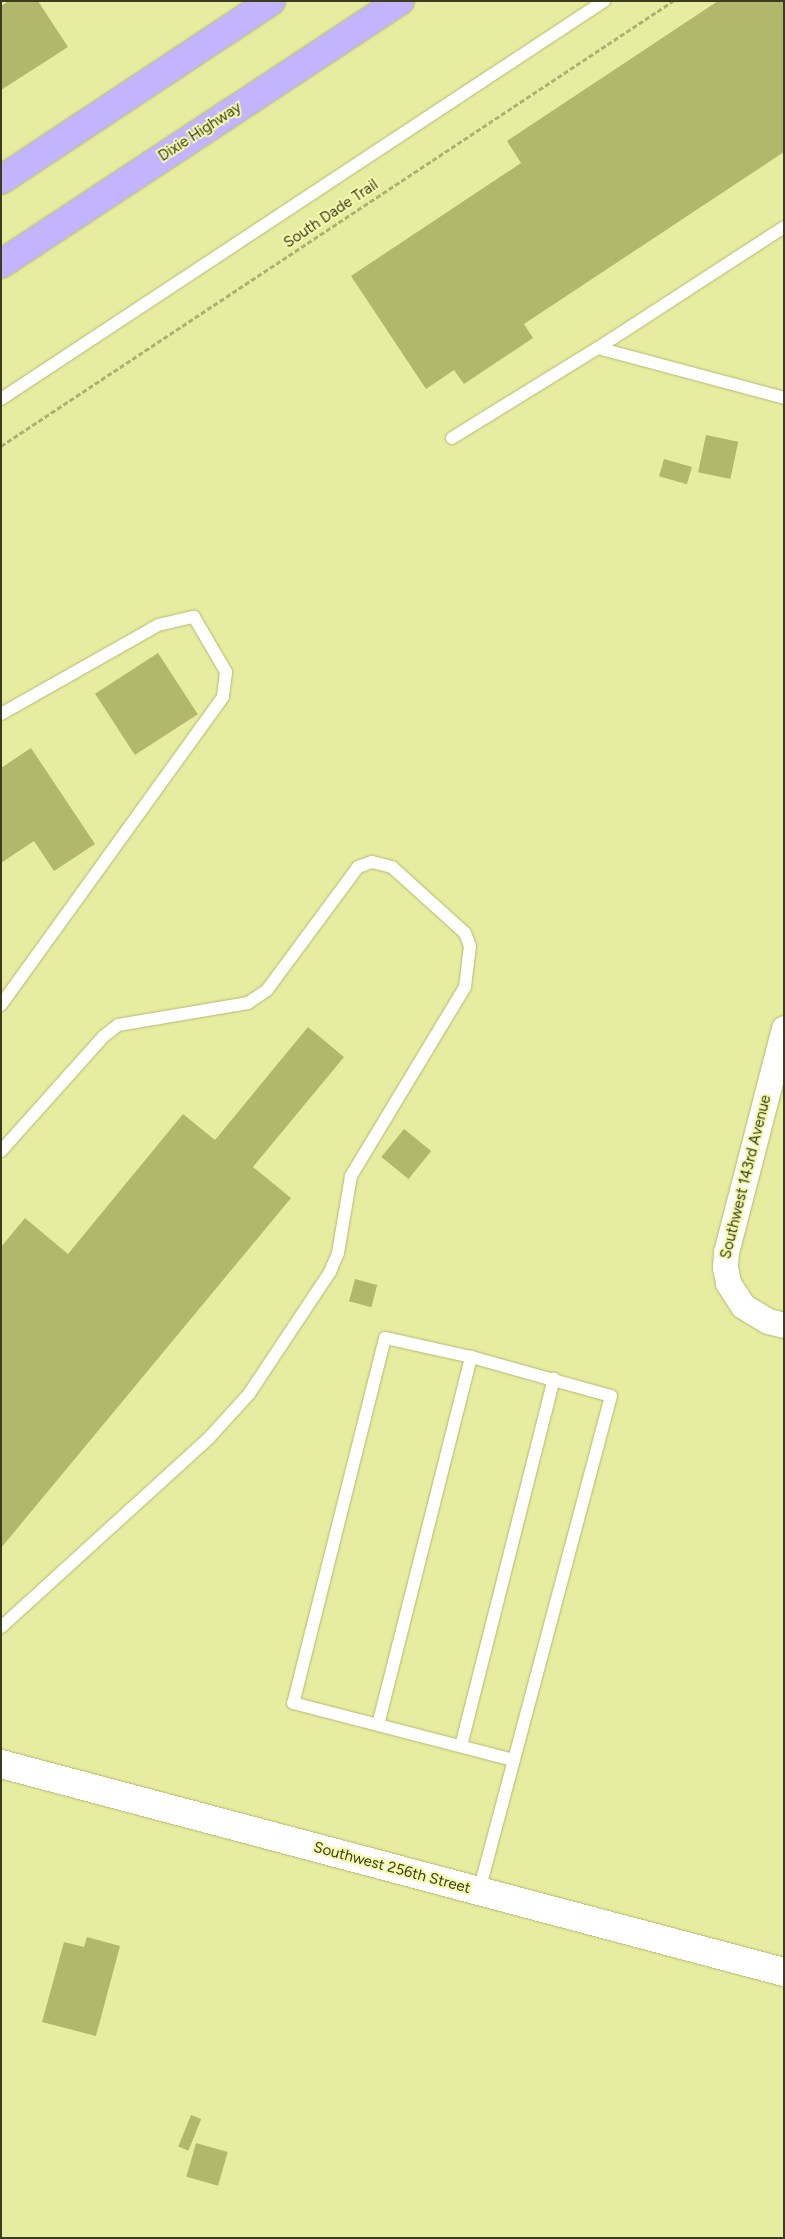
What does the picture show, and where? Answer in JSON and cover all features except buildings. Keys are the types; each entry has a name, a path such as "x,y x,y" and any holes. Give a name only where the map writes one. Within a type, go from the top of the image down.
{"highway":[{"path":"1,180 271,1"},
{"name":"Dixie Highway","path":"1,264 400,1"}],"street":[{"name":"Southwest 143rd Avenue","path":"784,1028 726,1252 728,1283 735,1296 755,1315 784,1325"},
{"name":"Southwest 256th Street","path":"1,1764 784,1972"}],"lane":[{"path":"1,399 604,1"},
{"path":"452,438 598,348 784,227"},
{"path":"598,348 784,398"},
{"path":"1,714 158,625 194,617 226,672 223,697 1,1005"},
{"path":"1,1151 104,1036 118,1026 248,1003 267,990 358,867 372,862 392,867 465,933 470,946 465,987 351,1176 338,1253 330,1272 249,1394 209,1438 1,1627"},
{"path":"480,1891 611,1396 471,1357 385,1338 293,1703 514,1760"},
{"path":"378,1725 471,1357"},
{"path":"461,1746 554,1380"}],"path":[{"name":"South Dade Trail","path":"1,446 674,1"}]}
